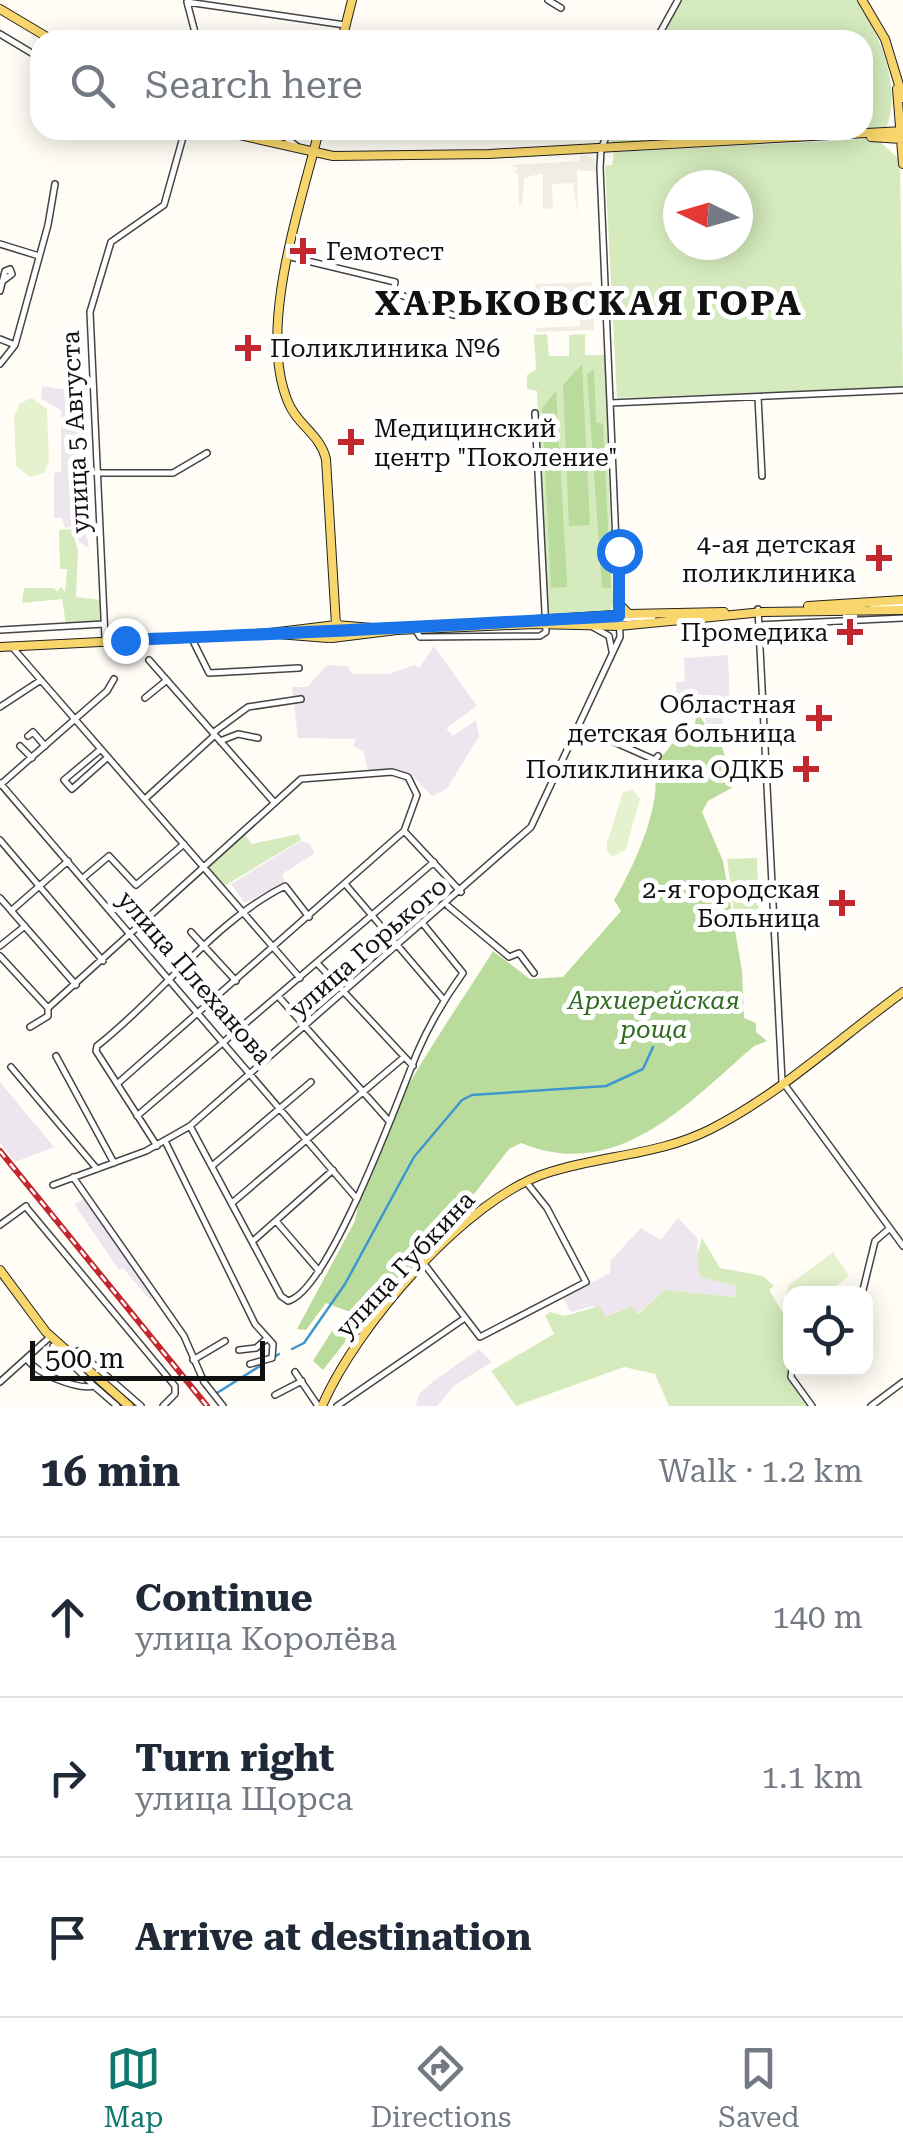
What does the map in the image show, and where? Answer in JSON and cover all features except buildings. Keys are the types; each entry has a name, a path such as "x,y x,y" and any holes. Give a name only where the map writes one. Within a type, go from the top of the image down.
{"main road":[{"path":"345,30 352,0"},
{"path":"862,0 896,69 903,98"},
{"path":"0,12 30,32"},
{"path":"0,12 33,30"},
{"path":"896,69 903,164"},
{"path":"873,136 898,135"},
{"path":"257,140 314,154 581,150 784,140"},
{"path":"317,140 278,312 280,358 288,402 324,452 334,631"},
{"path":"492,625 903,604"},
{"path":"0,647 107,636 174,638 492,625 590,626 621,617 758,614 802,606 903,604"},
{"path":"262,634 364,627 397,630"},
{"name":"улица Губкина","path":"322,1404 351,1348 482,1206 524,1181 678,1143 725,1122 903,992"},
{"path":"0,1270 52,1341 130,1406"}],"street":[{"path":"548,0 561,8"},
{"path":"662,30 678,0"},
{"path":"194,30 187,1 346,25"},
{"path":"0,34 30,52"},
{"name":"улица 5 Августа","path":"107,636 89,331 100,270 116,235 150,218 164,205 183,140"},
{"path":"288,140 301,151"},
{"path":"581,150 597,140"},
{"name":"улица Горького","path":"53,1185 157,1146 190,1126 346,994 531,828 614,648 621,617 600,166 605,140"},
{"path":"581,150 597,158 600,166"},
{"path":"0,364 15,345 55,184"},
{"path":"0,244 39,256"},
{"path":"291,257 395,282 393,292 453,315"},
{"path":"0,291 4,280"},
{"path":"0,339 15,345"},
{"path":"610,404 903,390"},
{"path":"758,397 762,476"},
{"path":"414,628 420,637 448,639 544,634 535,413"},
{"path":"96,473 173,474 207,452"},
{"path":"802,606 903,604"},
{"path":"830,610 861,606"},
{"path":"544,624 722,612"},
{"path":"903,618 758,614 782,1081 903,1246"},
{"path":"566,622 598,617"},
{"path":"590,626 608,635 614,648"},
{"path":"0,630 107,636"},
{"path":"191,637 209,673 299,668"},
{"path":"11,646 300,978"},
{"path":"23,659 26,646"},
{"path":"149,660 273,801"},
{"path":"0,784 76,720 114,679"},
{"path":"0,707 41,680"},
{"path":"145,698 167,680"},
{"path":"145,799 248,707 302,700"},
{"path":"578,726 655,760 658,756"},
{"path":"28,736 33,732 46,746"},
{"path":"216,736 258,738"},
{"path":"20,746 32,758"},
{"path":"101,748 64,780 72,790 108,757"},
{"path":"48,1008 132,936 273,801 310,776 392,772 408,777 416,788 416,805 404,832 117,1084"},
{"name":"улица Плеханова","path":"0,784 357,1199"},
{"path":"404,832 461,892"},
{"path":"0,840 103,960"},
{"path":"83,878 110,856 136,885 184,844"},
{"path":"12,910 68,861"},
{"path":"137,1116 434,862"},
{"path":"346,885 444,1000"},
{"path":"157,1146 96,1051 97,1046 206,949 242,911 285,886 309,917"},
{"path":"0,898 76,984"},
{"path":"447,905 485,940 512,958 519,954 534,972"},
{"path":"190,1126 280,1296 288,1301 299,1298 319,1271 357,1199 387,1132 388,1120 463,968 423,925"},
{"path":"0,946 25,926"},
{"path":"191,932 236,981"},
{"path":"0,956 48,1008 48,1016 30,1027"},
{"path":"317,963 413,1066"},
{"path":"278,996 388,1120"},
{"path":"56,1056 114,1163"},
{"path":"232,1203 403,1058"},
{"path":"11,1067 97,1169"},
{"path":"212,1166 310,1082"},
{"path":"166,1141 265,1340 274,1344 272,1358 250,1364"},
{"path":"253,1241 334,1170"},
{"path":"73,1178 184,1336 193,1360 223,1406"},
{"path":"425,1265 458,1303 463,1319 482,1336 586,1282 547,1208 524,1181"},
{"path":"0,1225 27,1206 176,1392 163,1406"},
{"path":"276,1222 319,1271"},
{"path":"864,1286 875,1241 890,1228"},
{"path":"337,1406 463,1319"},
{"path":"239,1350 256,1348 265,1340"},
{"path":"0,1382 52,1341 117,1406"},
{"path":"193,1360 225,1341"},
{"path":"73,1356 78,1351 141,1406"},
{"path":"27,1359 32,1367 51,1375 85,1388 94,1386"},
{"path":"295,1372 322,1404"},
{"path":"791,1376 812,1406"},
{"path":"275,1395 302,1382"},
{"path":"871,1406 903,1382"}],"shaded area":[{"path":"581,154 595,159 597,172 577,170 578,215 573,183 552,184 553,208 543,209 543,173 524,178 519,206 518,174 513,171 518,169 513,165 579,161"},
{"path":"592,282 594,330 536,332 536,328 580,326 579,293 537,294 535,284"},
{"path":"42,386 81,392 82,513 89,548 79,542 73,526 65,528 62,518 54,518 54,473 61,472 61,410 41,399"},
{"path":"434,646 477,706 446,728 453,736 476,720 479,736 447,789 432,796 410,773 368,772 364,752 353,746 356,739 298,738 292,687 307,687 327,665 348,666 352,674 389,674 414,665 419,668"},
{"path":"728,655 730,708 723,709 723,747 708,729 703,712 677,713 676,682 685,682 684,658"},
{"path":"301,841 309,843 315,853 282,874 285,881 245,903 231,884"},
{"path":"0,1082 54,1147 15,1162 0,1142"},
{"path":"84,1199 154,1297 150,1300 123,1268 119,1270 74,1204"},
{"path":"678,1218 698,1239 697,1255 737,1286 735,1297 665,1290 637,1314 630,1306 606,1317 593,1306 571,1312 563,1298 610,1273 611,1260 641,1228 661,1240"},
{"path":"479,1349 492,1362 455,1385 437,1406 415,1406 420,1393"}],"green space":[{"path":"682,0 859,0 881,46 890,80 891,113 886,128 873,129 873,30 666,30"},
{"path":"611,140 659,140 610,143"},
{"path":"879,141 900,160 903,388 617,398 605,166 612,165 614,152"},
{"path":"547,334 549,356 569,356 569,335 585,334 585,355 605,355 613,605 610,611 545,616 537,391 527,389 527,375 536,370 534,335"},
{"path":"582,364 590,525 569,526 563,385"},
{"path":"594,369 596,422 603,424 611,588 602,588 587,374"},
{"path":"556,391 567,581 566,587 551,588 542,408"},
{"path":"32,398 47,409 49,461 44,473 30,477 16,466 14,416 20,403"},
{"path":"72,529 78,551 76,597 101,600 102,622 66,624 62,599 22,603 24,588 54,588 57,592 61,587 65,592 67,569 60,569 59,530"},
{"name":"Архиерейская роща","path":"697,713 722,747 735,786 708,801 702,812 723,861 742,971 744,1018 756,1023 756,1032 767,1041 754,1046 677,1112 620,1145 589,1153 556,1153 521,1143 509,1149 447,1229 433,1225 424,1234 432,1246 371,1309 323,1370 313,1361 332,1331 350,1321 350,1312 326,1303 306,1330 297,1329 355,1221 360,1197 392,1117 416,1071 493,951 530,979 563,977 621,911 614,900 651,816 656,782 653,768 679,735 692,739"},
{"path":"633,790 640,799 626,849 613,857 607,851 607,843 623,792"},
{"path":"243,832 252,844 299,834 301,840 224,886 207,867"},
{"path":"757,858 759,911 734,912 727,859"},
{"path":"702,1238 720,1268 763,1276 774,1286 769,1290 783,1313 783,1376 788,1376 806,1406 669,1406 655,1374 624,1367 516,1406 491,1371 554,1334 545,1316 550,1312 565,1316 599,1306 606,1317 631,1306 638,1314 665,1290 735,1297 737,1286 700,1277 697,1255"},
{"path":"833,1252 849,1276 836,1286 789,1285"}],"waterway":[{"path":"292,1349 304,1343 345,1284 414,1157 462,1100 472,1095 606,1086 643,1069 653,1047"},
{"path":"217,1393 279,1354"}],"railway":[{"path":"0,1151 207,1406"}],"place":[{"name":"Гемотест","path":"303,251"},
{"name":"Поликлиника №6","path":"248,348"},
{"name":"Медицинский центр \"Поколение\"","path":"351,442"},
{"name":"4-ая детская поликлиника","path":"879,558"},
{"name":"Промедика","path":"850,632"},
{"name":"Областная детская больница","path":"819,718"},
{"name":"Поликлиника ОДКБ","path":"806,769"},
{"name":"2-я городская Больница","path":"842,903"}],"district":[{"name":"ХАРЬКОВСКАЯ ГОРА","path":"589,303"}],"route":[{"path":"125,640 364,627 397,630 566,622 619,616 619,551"}]}
